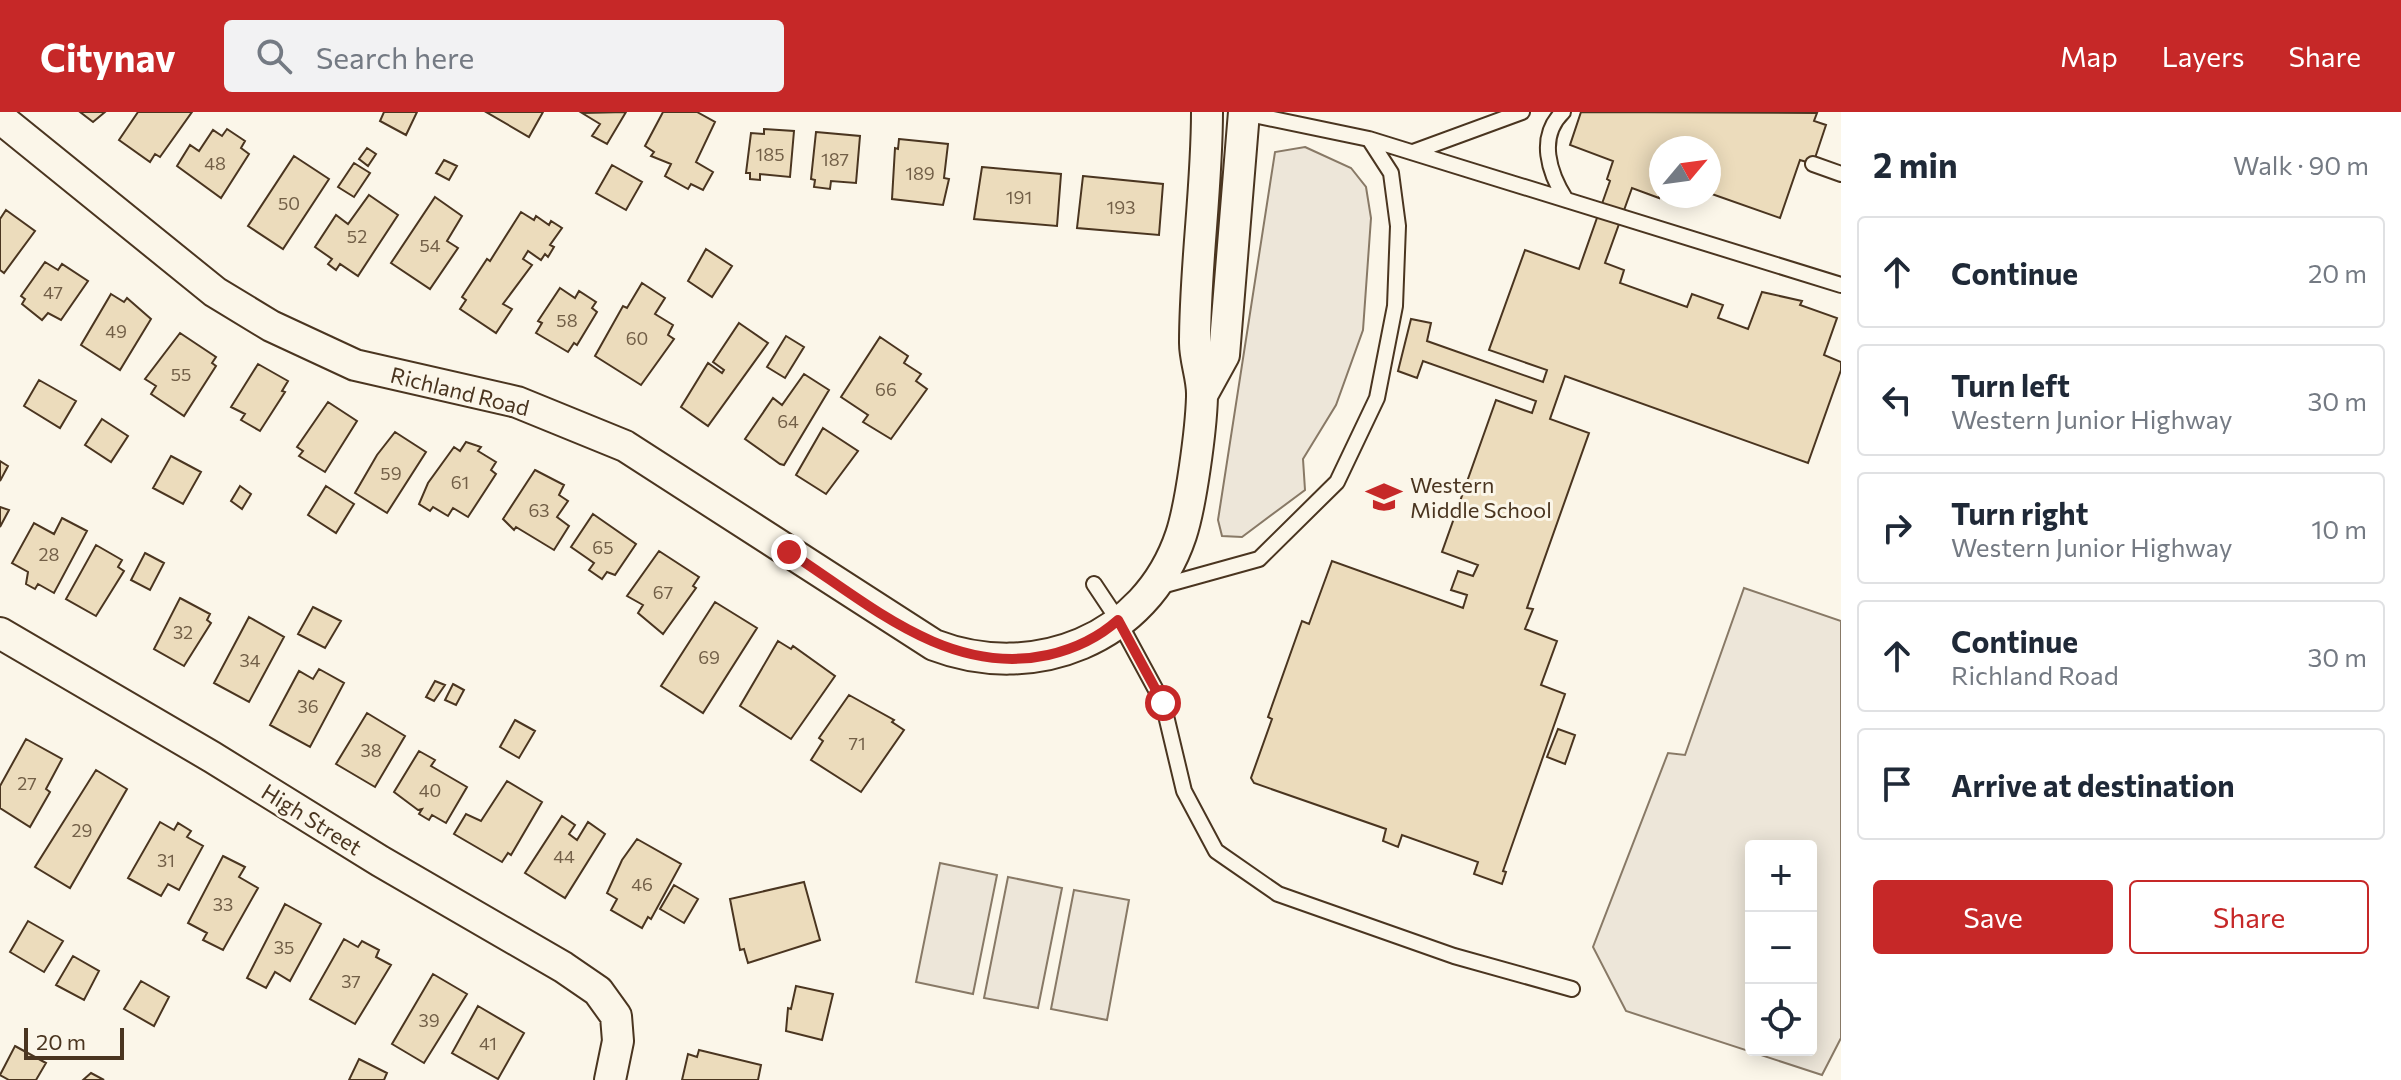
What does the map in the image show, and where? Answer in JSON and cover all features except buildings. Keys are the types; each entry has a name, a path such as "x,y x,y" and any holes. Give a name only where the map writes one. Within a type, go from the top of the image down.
{"street":[{"path":"1156,588 1182,533 1202,395 1195,345 1207,170 1207,112"},
{"path":"1202,395 1224,355 1244,112 1234,112"},
{"name":"Richland Road","path":"0,118 215,292 271,326 355,365 517,402 625,446 934,645 985,660 1023,661 1102,635 1156,588"},
{"name":"High Street","path":"0,633 563,967 598,991 616,1016 618,1041 610,1080"}],"lane":[{"path":"1244,112 1369,139 1841,285"},
{"path":"1412,152 1522,112"},
{"path":"1563,112 1553,122 1547,162 1566,200"},
{"path":"1156,588 1259,559 1337,482 1377,398 1395,306 1398,226 1391,173 1369,139"},
{"path":"1813,164 1841,174"},
{"path":"1094,584 1118,620 1163,703 1184,791 1216,851 1278,894 1454,956 1572,989"}],"shaded area":[{"path":"1305,147 1351,168 1366,187 1371,218 1363,330 1336,405 1303,459 1305,490 1242,537 1222,536 1218,520 1275,152"},
{"path":"1744,588 1841,621 1841,1038 1822,1075 1764,1056 1817,1056 1817,840 1745,840 1745,1050 1626,1011 1593,947 1668,753 1685,755"},
{"path":"940,863 997,875 973,994 916,982"},
{"path":"1008,877 1062,888 1038,1008 984,998"},
{"path":"1074,890 1129,900 1107,1020 1051,1009"}],"place":[{"name":"Western Middle School","path":"1384,497"}],"route":[{"path":"789,552 934,645 985,660 1023,661 1062,652 1102,635 1118,620 1163,703"}]}
